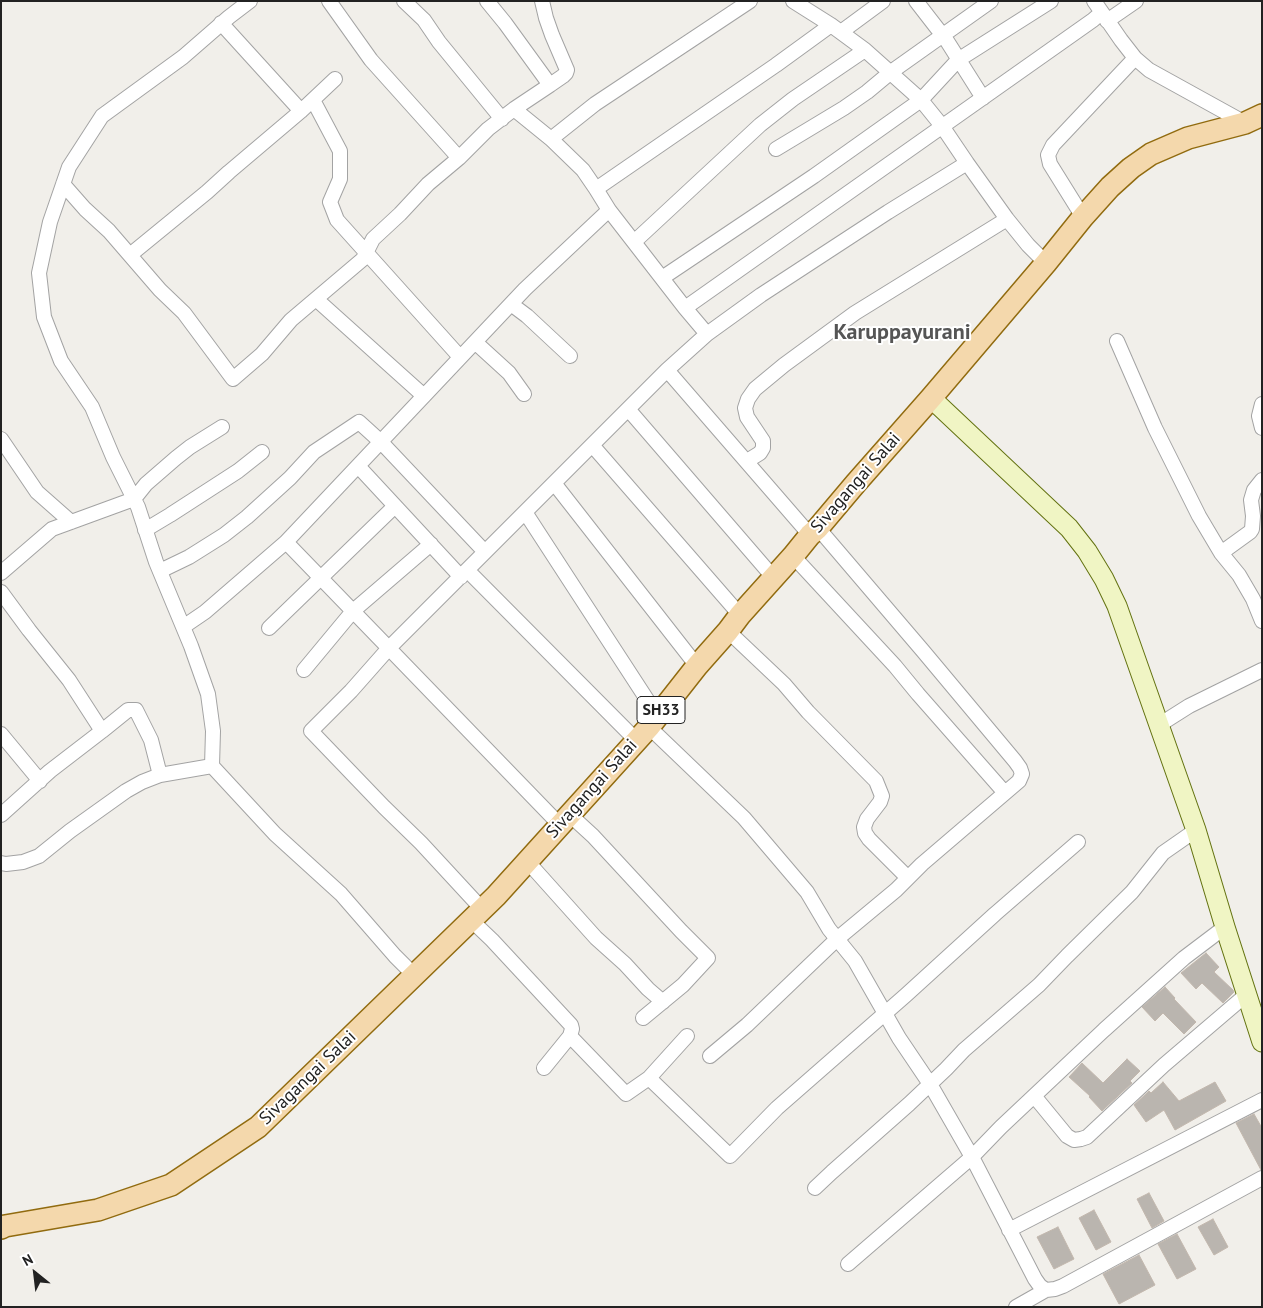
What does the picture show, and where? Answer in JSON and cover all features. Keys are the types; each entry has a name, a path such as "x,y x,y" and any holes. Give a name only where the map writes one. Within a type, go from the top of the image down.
{"main road":[{"name":"Sivagangai Salai","path":"1,1228 98,1210 172,1184 258,1127 496,896 647,727 696,666 931,398 1110,186 1130,168 1151,154 1188,138 1253,119"}],"street":[{"path":"250,1 183,57 102,116 70,167 50,222 39,273 44,317 61,361 92,407 113,457 134,499 160,572 183,627 208,694 213,731 212,766 275,834 342,894 395,956 414,975"},
{"path":"329,1 371,60 459,158"},
{"path":"404,1 424,20 439,42 502,119"},
{"path":"487,1 550,85"},
{"path":"63,184 85,209 109,231 160,290 184,313 233,379 262,354 291,320 363,259 373,239 428,184 459,158 488,129 566,73 567,70 552,36 542,1"},
{"path":"551,139 595,104 750,1"},
{"path":"793,1 836,28 865,50 920,100 942,126 1007,218 1028,245 1046,263"},
{"path":"596,189 776,65 883,1"},
{"path":"916,1 947,41 983,98"},
{"path":"776,149 844,108 867,92 890,72 991,1"},
{"path":"662,278 814,176 920,100 958,60 1051,1"},
{"path":"685,308 1093,20 1101,12 1136,1"},
{"path":"1101,12 1135,58 1149,70 1253,119"},
{"path":"221,24 301,111"},
{"path":"634,242 760,125 793,99 865,50"},
{"path":"1083,217 1050,164 1048,155 1053,145 1135,58"},
{"path":"130,255 208,192 335,79"},
{"path":"313,100 340,151 340,179 330,202 337,220 460,357"},
{"path":"514,109 551,139 583,170 609,210 707,334"},
{"path":"544,1068 570,1036 571,1025 492,940 476,915 421,843 311,730 352,691 389,648 667,370 707,334 761,295 967,163"},
{"path":"183,627 205,612 286,542 524,289 609,210"},
{"path":"747,461 760,453 763,448 763,441 747,418 745,408 755,389 784,365 855,313 1007,218"},
{"path":"316,299 424,396"},
{"path":"511,304 527,316 570,356"},
{"path":"1117,341 1155,428 1199,516 1221,553 1239,575 1253,599 1262,621"},
{"path":"475,342 509,373 524,394"},
{"path":"667,370 747,461 814,531 923,651 1015,761 1022,774 1018,781 1005,793 922,864 896,890 837,939 747,1025 710,1056"},
{"path":"931,398 1070,528 1104,579 1117,606 1196,830 1262,1042"},
{"path":"1262,404 1259,416 1262,428"},
{"path":"628,409 773,577"},
{"path":"160,572 189,558 224,535 290,478 314,452 359,422 381,442 485,552"},
{"path":"1,573 52,528 134,499 146,484 176,458 222,427"},
{"path":"1,439 37,492 70,522"},
{"path":"592,445 784,684 808,712 876,782 882,796 880,802 867,819 864,827 865,833 908,878"},
{"path":"145,530 238,471 262,452"},
{"path":"358,466 431,544 647,727 750,825 806,892 837,939 855,961 899,1038 930,1084 972,1157 1035,1278 1040,1286 1046,1290"},
{"path":"1221,553 1258,527 1251,500 1254,490 1262,480"},
{"path":"554,483 696,666"},
{"path":"269,628 395,506"},
{"path":"525,512 647,727"},
{"path":"286,542 389,648 565,819 593,836 708,958 683,985 643,1018"},
{"path":"304,670 353,611 431,544"},
{"path":"793,556 895,666 1005,793"},
{"path":"1,592 69,680 102,731"},
{"path":"1159,725 1195,703 1262,670"},
{"path":"1,814 128,710 136,710 151,740 160,775"},
{"path":"1,734 40,781"},
{"path":"1,863 23,862 39,856 70,831 126,791 142,782 160,775 212,766"},
{"path":"815,1188 930,1084 964,1050 1039,985 1132,892 1163,853 1196,830"},
{"path":"648,1078 730,1156 777,1108 977,929 1078,842"},
{"path":"527,861 596,938 663,1002"},
{"path":"848,1264 972,1157 1104,1030 1177,964 1225,927"},
{"path":"1035,1096 1067,1136 1074,1140 1087,1137 1164,1065 1246,995"},
{"path":"570,1036 626,1094 648,1078 687,1036"},
{"path":"1009,1230 1262,1100"},
{"path":"1016,1307 1046,1290 1063,1286 1262,1178"}],"building":[{"path":"1206,953 1219,967 1214,972 1234,992 1223,1003 1202,983 1196,989 1181,973"},
{"path":"1165,987 1196,1022 1184,1034 1163,1013 1155,1021 1142,1007"},
{"path":"1127,1059 1140,1071 1130,1081 1132,1083 1102,1111 1090,1096 1069,1077 1082,1063 1103,1083"},
{"path":"1163,1082 1179,1101 1215,1082 1226,1101 1175,1130 1164,1110 1146,1122 1134,1105 1149,1091 1151,1093"},
{"path":"1254,1114 1262,1128 1261,1170 1236,1123"},
{"path":"1149,1193 1164,1221 1152,1228 1137,1199"},
{"path":"1094,1210 1111,1242 1096,1250 1079,1218"},
{"path":"1213,1219 1228,1247 1214,1255 1198,1227"},
{"path":"1058,1227 1074,1259 1054,1269 1037,1237"},
{"path":"1177,1234 1196,1269 1177,1279 1158,1244"},
{"path":"1139,1255 1155,1285 1119,1304 1103,1274"}],"district":[{"name":"Karuppayurani","path":"902,333"}]}
